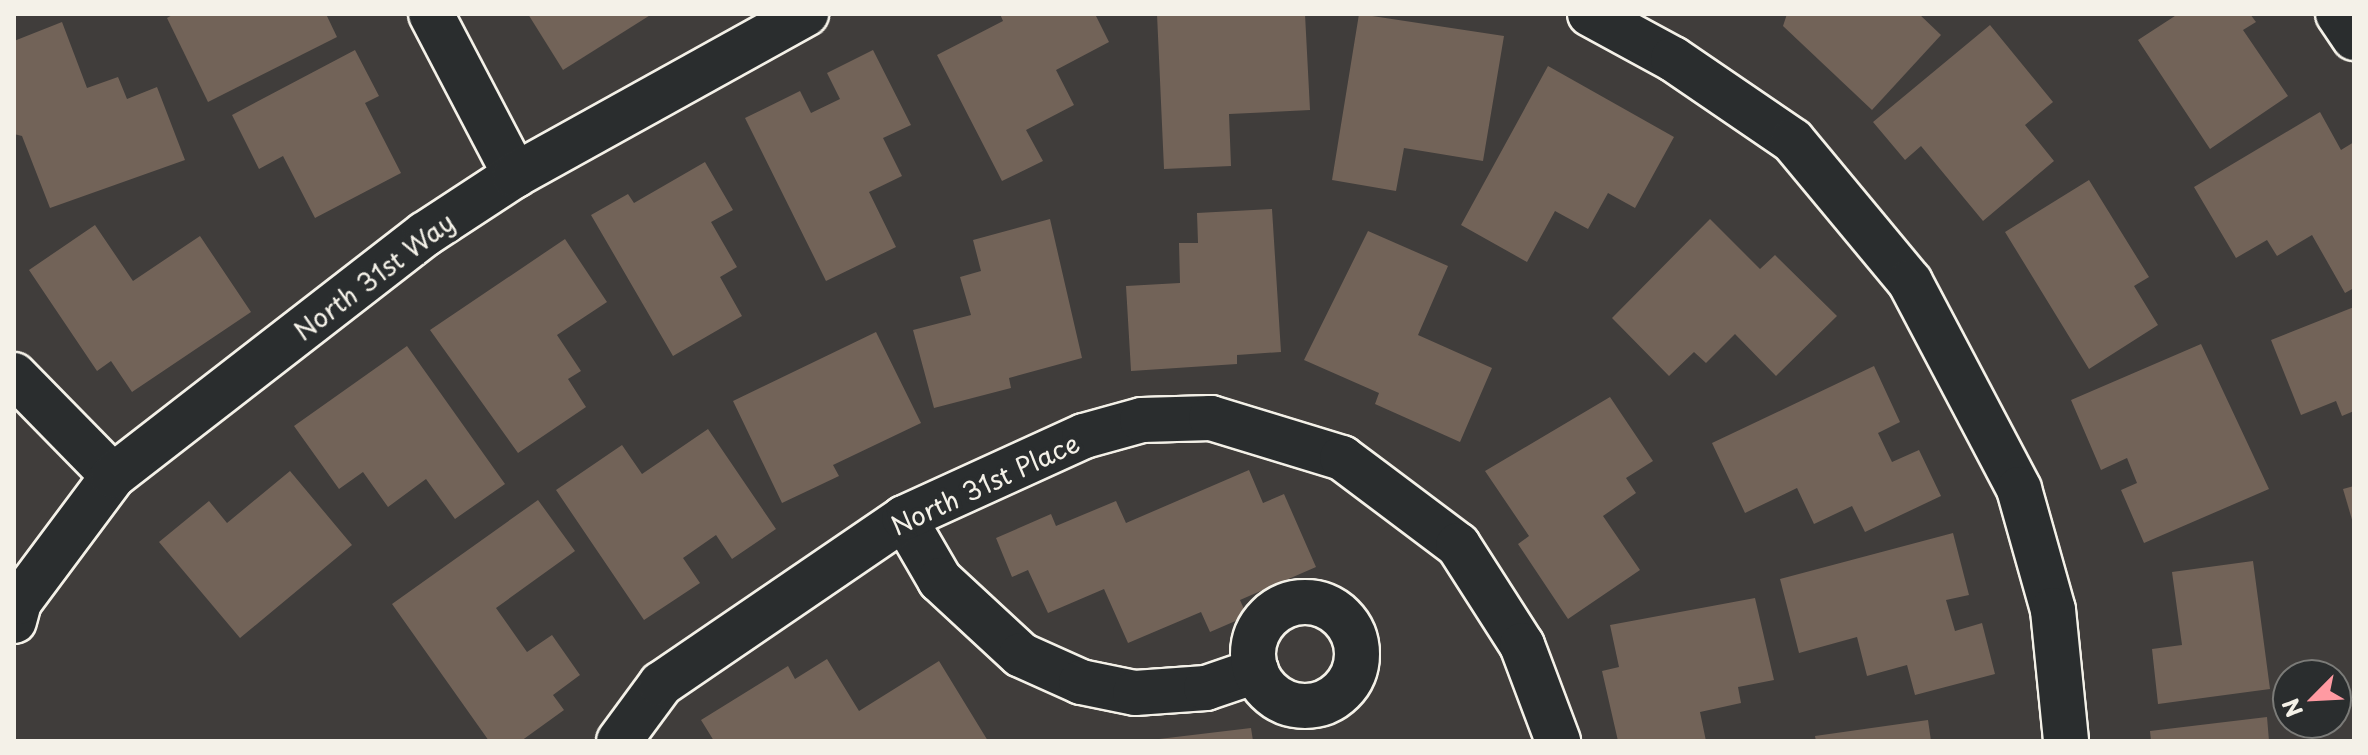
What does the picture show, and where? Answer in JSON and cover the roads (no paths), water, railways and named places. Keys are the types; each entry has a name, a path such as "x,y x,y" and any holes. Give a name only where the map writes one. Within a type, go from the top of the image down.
{"street":[{"path":"431,14 515,175"},
{"name":"North 31st Way","path":"14,621 19,602 113,476 425,234 515,175 806,14"},
{"path":"1590,14 1673,59 1793,141 1910,282 2019,489 2053,610 2066,741"},
{"path":"2338,14 2354,38"},
{"path":"14,375 113,476"},
{"name":"North 31st Place","path":"619,741 661,684 904,518 1040,453 1142,420 1211,418 1342,458 1458,545 1522,645 1558,741"},
{"path":"904,518 940,580 1021,655 1045,666 1135,693 1206,688 1256,671"}]}
